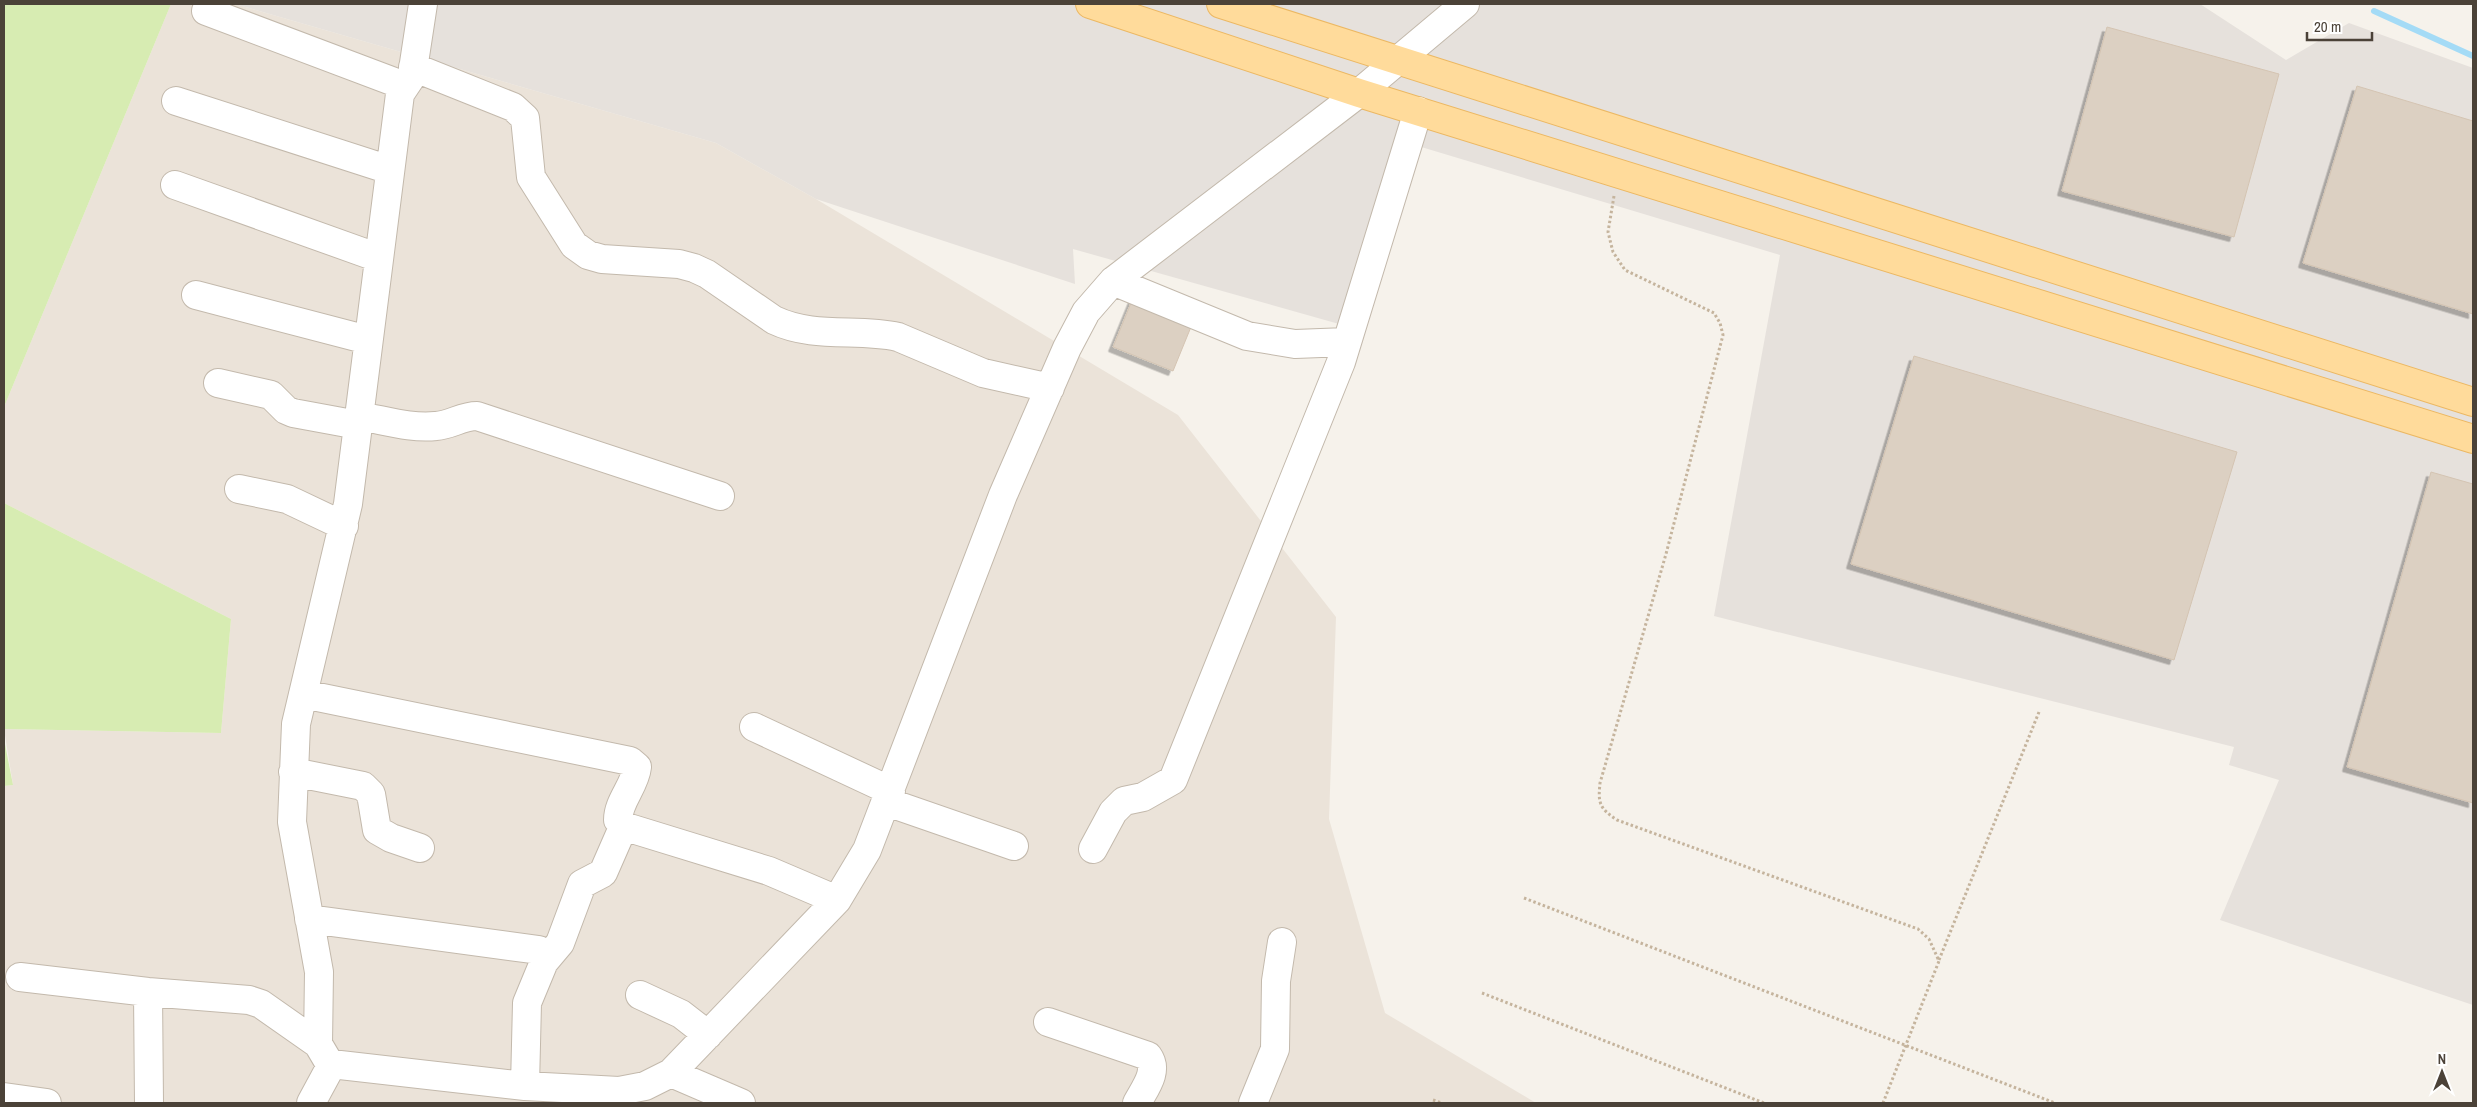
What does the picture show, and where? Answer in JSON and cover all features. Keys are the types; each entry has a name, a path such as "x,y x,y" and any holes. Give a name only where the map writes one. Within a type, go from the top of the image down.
{"main road":[{"path":"1090,4 1359,93 2473,440"},
{"path":"1221,4 2473,402"}],"street":[{"path":"311,1103 325,1055 319,972 292,822 296,724 344,526 400,94 409,76 423,4"},
{"path":"20,976 148,992 249,1000 267,1008 340,1065 525,1086 620,1090 647,1094 708,1036 837,900 867,850 1004,495 1050,388 1086,312 1113,281 1359,93 1465,4"},
{"path":"206,11 513,107 521,112 525,118 531,177 574,245 588,255 602,259 679,264 694,268 707,274 774,320 787,326 813,332 884,334 898,337 983,373 1050,388"},
{"path":"176,101 390,170"},
{"path":"1094,848 1114,812 1124,801 1143,797 1173,780 1231,639 1348,342 1418,111"},
{"path":"174,185 379,258"},
{"path":"1113,281 1247,336 1295,344 1348,342"},
{"path":"196,296 368,340"},
{"path":"218,383 271,395 286,410 293,413 424,427 439,426 464,416 477,416 720,496"},
{"path":"239,488 287,499 344,526"},
{"path":"303,694 630,761 637,767 636,774 618,811 618,820 624,825 769,871 837,900"},
{"path":"754,727 889,796 1014,846"},
{"path":"293,772 363,786 371,794 377,830 391,838 420,848"},
{"path":"525,1086 527,1003 544,962 560,943 582,884 603,873 624,825"},
{"path":"309,919 539,950 544,954 544,962"},
{"path":"1253,1103 1275,1050 1276,981 1282,942"},
{"path":"148,992 149,1103"},
{"path":"640,995 682,1014 708,1036"},
{"path":"1048,1022 1148,1056 1154,1063 1153,1071 1137,1103"},
{"path":"671,1073 741,1103"},
{"path":"4,1097 47,1103"}],"path":[{"path":"1617,173 1608,232 1613,252 1625,270 1714,313 1720,323 1723,335 1666,554 1600,783 1598,800 1605,811 1617,820 1918,929 1929,939 1939,961"},
{"path":"1883,1103 2039,712"},
{"path":"1524,898 2055,1103"},
{"path":"1482,993 1764,1103"},
{"path":"1433,1100 1442,1103"}],"shaded area":[{"path":"171,4 235,4 716,143 816,199 1178,415 1336,617 1329,819 1385,1013 1536,1103 4,1103 4,786 13,785 4,729 221,733 231,619 4,503 4,407"},
{"path":"235,4 2200,4 2286,60 2349,23 2473,68 2473,1005 2220,920 2279,780 2229,765 2234,747 1714,616 1780,255 1398,140 1339,324 1073,249 1075,284 816,199 716,143"}],"green space":[{"path":"4,4 171,4 4,407"},
{"path":"4,503 231,619 221,733 4,729"},
{"path":"4,739 13,785 4,786"}],"building":[{"path":"2107,27 2279,74 2234,237 2062,191"},
{"path":"2357,86 2473,121 2473,314 2303,263"},
{"path":"1133,298 1193,322 1173,371 1113,347"},
{"path":"1914,356 2237,452 2174,660 1851,564"},
{"path":"2431,472 2473,484 2473,803 2347,767"}],"waterway":[{"path":"2374,11 2473,56"}]}
